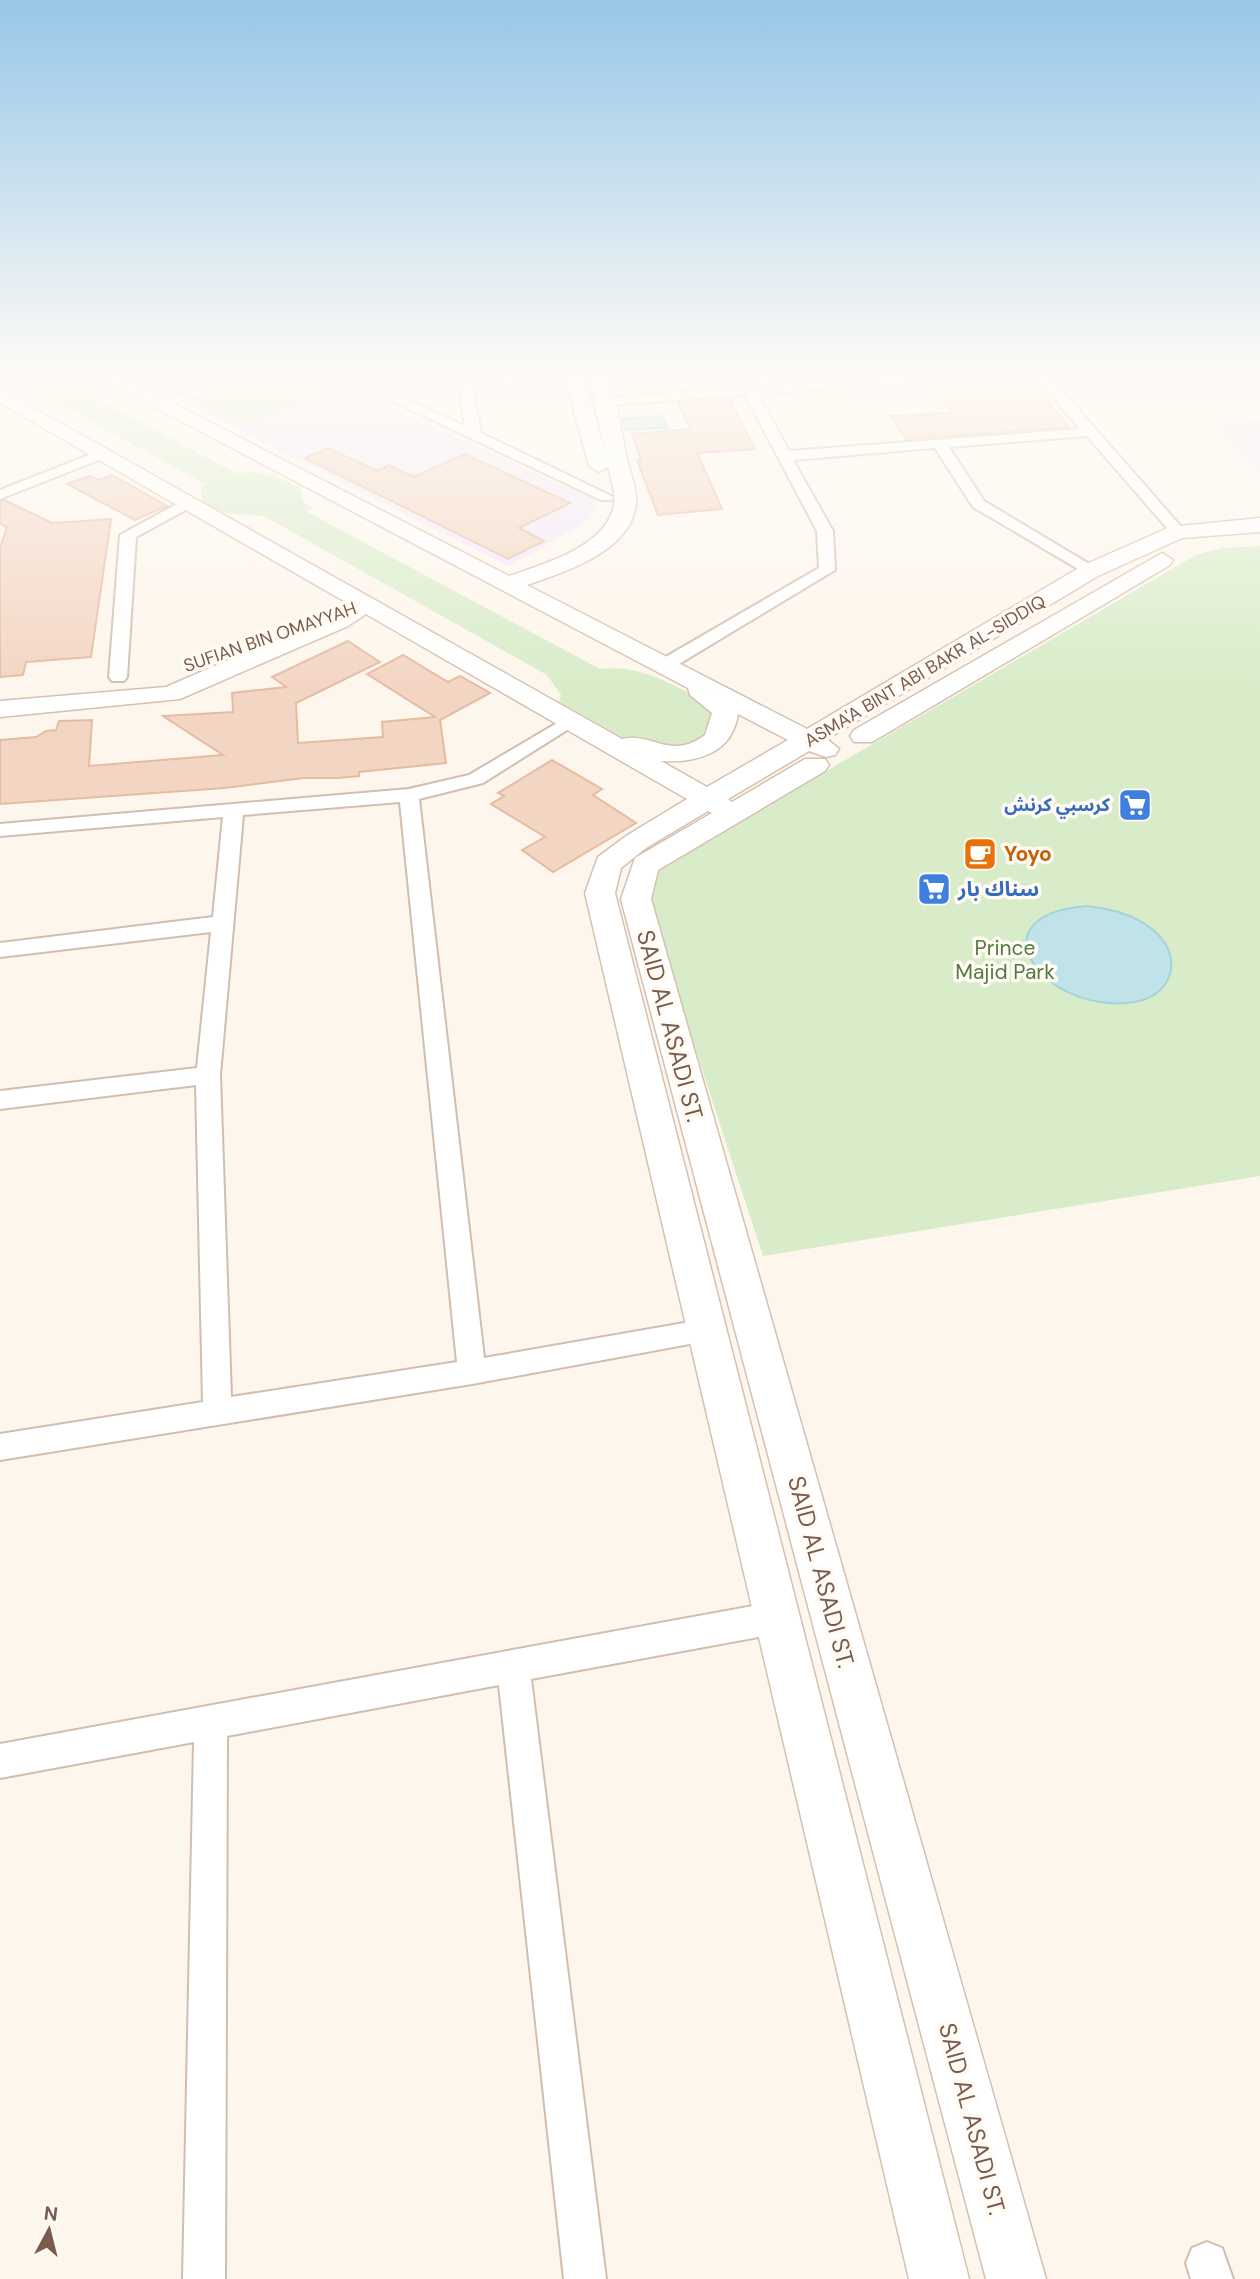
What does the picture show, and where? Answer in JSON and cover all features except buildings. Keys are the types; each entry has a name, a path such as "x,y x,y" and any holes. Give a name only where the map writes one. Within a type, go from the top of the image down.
{"street":[{"path":"0,495 44,477"},
{"path":"145,477 732,814"},
{"path":"299,477 834,753"},
{"path":"564,477 606,497"},
{"path":"505,584 531,564 580,539 602,522 606,497 601,477"},
{"path":"505,584 547,572 608,536 625,505 620,477"},
{"path":"663,666 827,570 825,531 796,477"},
{"path":"961,477 978,504 1090,571"},
{"path":"1129,477 1178,533"},
{"path":"118,677 128,535 188,503"},
{"name":"ASMA'A BINT ABI BAKR AL-SIDDIQ","path":"626,865 636,842 811,740 1090,571 1178,533 1260,525"},
{"name":"ASMA'A BINT ABI BAKR AL-SIDDIQ","path":"626,865 732,814 1165,558 1194,547 1260,539"},
{"name":"SUFIAN BIN OMAYYAH","path":"0,688 167,673 330,613 366,604"},
{"name":"SUFIAN BIN OMAYYAH","path":"0,709 171,694 339,621 366,604"},
{"path":"569,721 647,752 682,753 701,749 719,740 726,727 725,711 711,697 663,666"},
{"path":"0,830 409,794 477,779 569,721"},
{"path":"409,794 472,1373"},
{"path":"217,1413 208,1075 234,810"},
{"name":"SAID AL ASADI ST.","path":"939,2279 780,1617 600,892 626,865 1016,2279"},
{"path":"0,950 223,923"},
{"path":"0,1100 208,1075"},
{"path":"0,1447 472,1373 707,1331"},
{"path":"0,1761 780,1617"},
{"path":"513,1668 585,2279"},
{"path":"204,2279 211,1723"}],"shaded area":[{"path":"333,477 545,477 598,501 585,523 508,566"}],"green space":[{"path":"193,477 275,477 299,487 304,503 313,508 307,512 600,669 615,668 644,673 710,705 717,735 693,749 645,750 559,702 561,695 547,675 264,516 225,513 202,503 201,488 205,484"},
{"name":"Prince Majid Park","path":"1260,546 1260,1176 763,1256 646,898 659,869 1196,555 1223,548"}],"water":[{"path":"1087,906 1129,916 1145,924 1162,939 1171,962 1166,983 1159,992 1134,1002 1102,1002 1073,994 1049,980 1033,963 1027,944 1032,927 1051,913"}],"place":[{"name":"كرسبي كرنش","path":"1135,805"},
{"name":"Yoyo","path":"980,854"},
{"name":"سناك بار","path":"934,889"}]}
